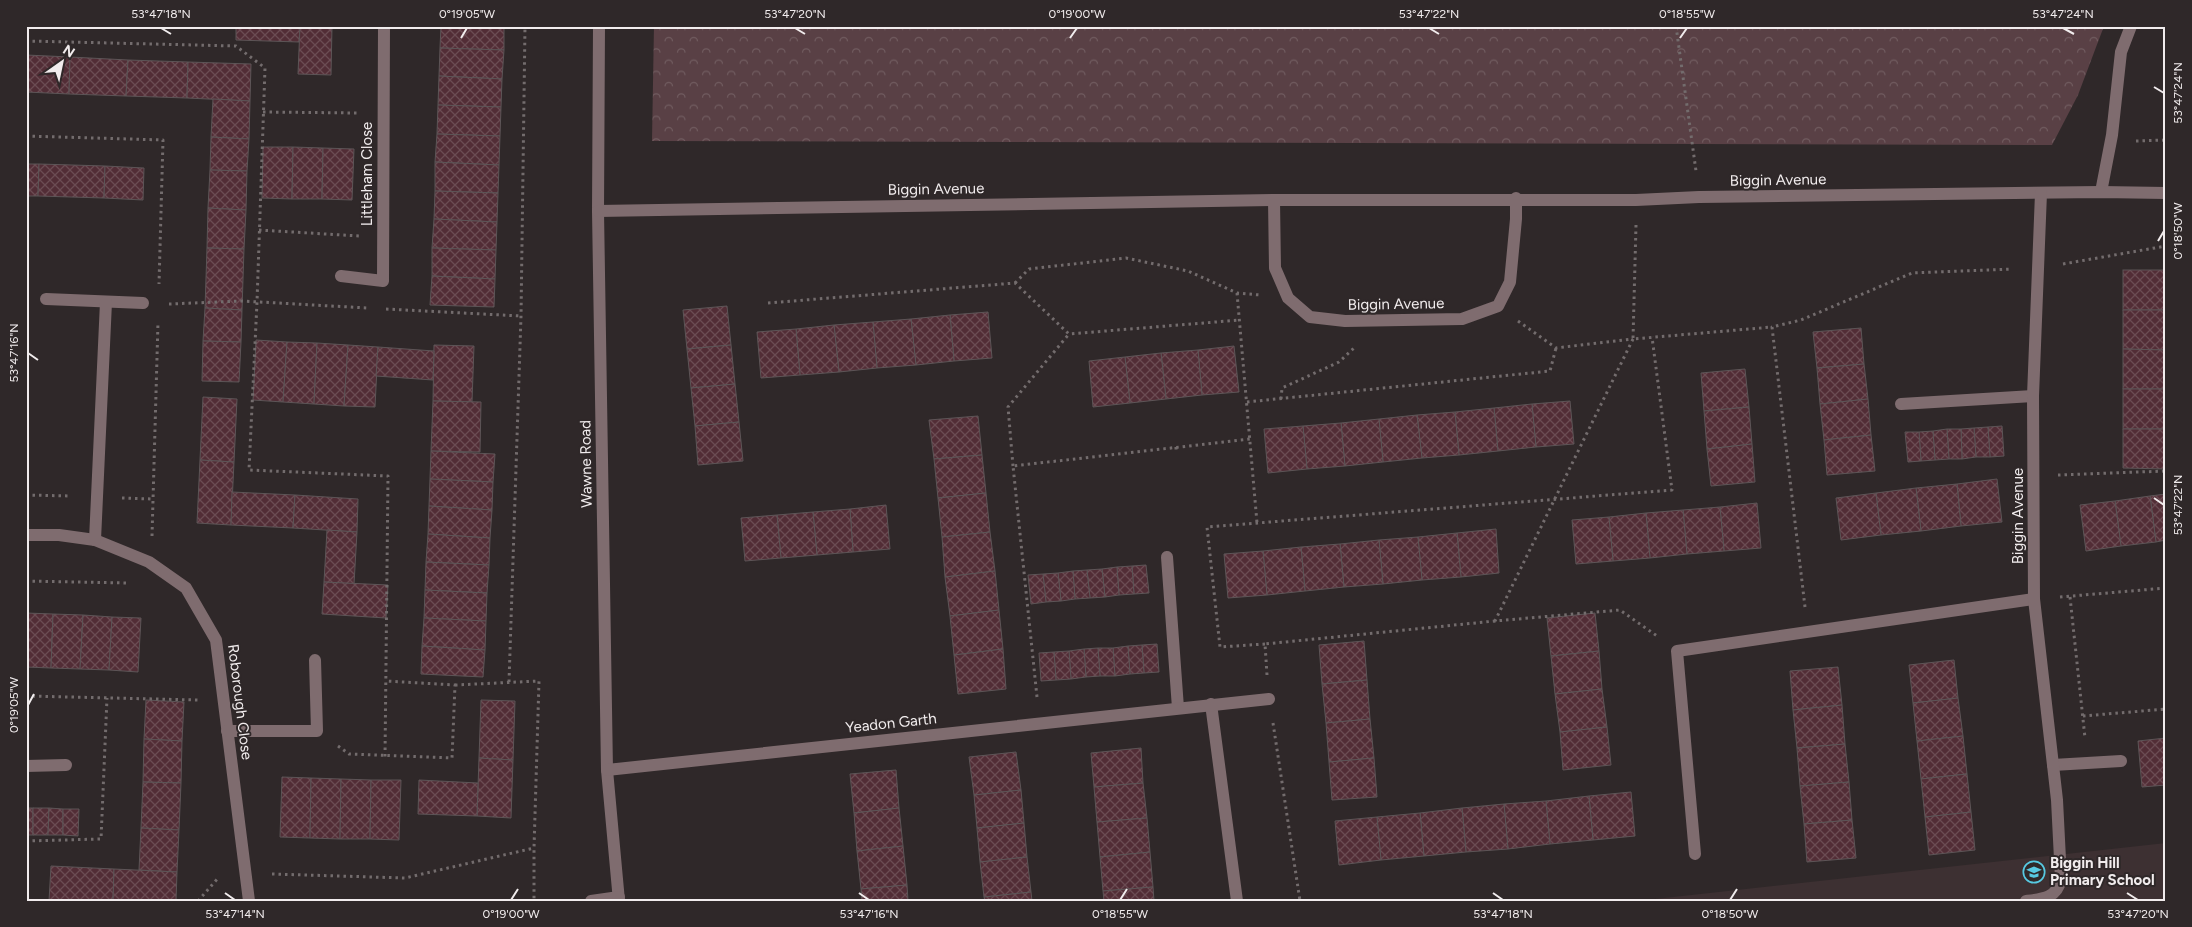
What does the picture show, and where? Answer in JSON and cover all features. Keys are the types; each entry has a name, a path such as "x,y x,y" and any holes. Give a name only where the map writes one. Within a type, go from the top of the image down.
{"street":[{"name":"Littleham Close","path":"341,276 383,281 384,26"},
{"name":"Wawne Road","path":"599,26 598,211 607,770 619,899"},
{"path":"2102,192 2112,135 2121,52 2131,26"},
{"name":"Biggin Avenue","path":"598,211 1274,200 1516,198 1636,200 1699,197 2102,192 2166,193"},
{"name":"Biggin Avenue","path":"2026,901 2048,898 2059,887 2061,879 2057,800 2034,600 2035,476 2033,396 2040,193"},
{"path":"1498,306 1510,282 1515,236 1516,198"},
{"name":"Biggin Avenue","path":"1274,200 1275,268 1288,298 1310,317 1361,321 1462,319 1498,306"},
{"path":"46,300 143,303"},
{"path":"95,540 106,302"},
{"path":"1901,404 2033,396"},
{"name":"Roborough Close","path":"26,535 58,535 95,540 149,562 186,588 216,640 249,901"},
{"path":"1167,557 1178,708"},
{"path":"1695,854 1677,651 2034,600"},
{"path":"227,732 317,731 315,660"},
{"name":"Yeadon Garth","path":"607,770 1269,699"},
{"path":"1211,704 1237,901"},
{"path":"2053,765 2121,761"},
{"path":"26,766 66,765"},
{"path":"592,901 619,899"}],"path":[{"path":"509,682 521,316 525,26"},
{"path":"1676,26 1699,197"},
{"path":"26,41 236,46 265,68 258,302 249,470 388,476 385,757"},
{"path":"263,112 384,114"},
{"path":"1495,621 1634,339 1636,200"},
{"path":"260,230 383,237"},
{"path":"1498,306 1556,348 1652,337 1772,327 1801,320 1912,273 2038,268 2166,246"},
{"path":"768,303 1015,282 1029,269 1126,258 1188,271 1237,293 1288,298"},
{"path":"1015,282 1069,334"},
{"path":"1237,293 1258,523"},
{"path":"143,303 258,302 521,316"},
{"path":"1039,723 1012,466 1008,406 1069,334 1240,320"},
{"path":"1281,399 1282,388 1339,362 1354,349 1361,321"},
{"path":"1772,327 1808,632"},
{"path":"1652,337 1672,490 1207,527 1220,647 1620,610 1677,651"},
{"path":"1247,402 1550,371 1556,348"},
{"path":"1012,466 1250,439"},
{"path":"1176,447 1176,453"},
{"path":"2035,476 2166,471"},
{"path":"26,581 133,583"},
{"path":"2034,600 2166,588"},
{"path":"2070,597 2087,763"},
{"path":"1265,644 1269,699 1300,901"},
{"path":"385,681 455,685 539,681 534,901"},
{"path":"317,731 349,754 385,757 452,758 455,685"},
{"path":"26,696 224,701"},
{"path":"26,841 102,839 107,698"},
{"path":"2083,716 2166,709"},
{"path":"198,901 222,874 406,878 534,848"}],"shaded area":[{"name":"Biggin Hill Primary School","path":"2166,843 2166,901 1637,901"}],"green space":[{"path":"654,26 2104,26 2078,95 2052,145 652,141"}],"building":[{"path":"236,26 300,26 299,42 236,40"},
{"path":"300,26 332,26 331,75 298,74"},
{"path":"441,26 504,26 504,50 440,48"},
{"path":"440,48 504,50 502,79 439,76"},
{"path":"26,55 70,57 69,94 26,92"},
{"path":"70,57 128,60 126,96 69,94"},
{"path":"128,60 188,62 187,98 126,96"},
{"path":"188,62 251,64 250,101 187,98"},
{"path":"439,76 502,79 501,107 438,105"},
{"path":"213,99 250,101 249,139 211,137"},
{"path":"438,105 501,107 500,136 437,134"},
{"path":"437,134 500,136 499,165 435,162"},
{"path":"211,137 249,139 247,171 210,170"},
{"path":"263,147 293,147 292,199 262,198"},
{"path":"293,147 323,148 322,199 292,199"},
{"path":"323,148 354,149 352,200 322,199"},
{"path":"435,162 499,165 498,193 435,191"},
{"path":"26,164 39,164 38,196 26,196"},
{"path":"39,164 105,166 104,198 38,196"},
{"path":"105,166 144,168 143,200 104,198"},
{"path":"210,170 247,171 246,210 208,208"},
{"path":"435,191 498,193 497,222 434,219"},
{"path":"208,208 246,210 244,249 207,248"},
{"path":"434,219 497,222 496,250 432,248"},
{"path":"207,248 244,249 242,310 205,308"},
{"path":"432,248 496,250 495,279 432,276"},
{"path":"2123,270 2166,270 2166,310 2123,310"},
{"path":"432,276 495,279 494,307 430,305"},
{"path":"727,306 731,345 687,349 683,310"},
{"path":"205,308 242,310 241,342 203,341"},
{"path":"2123,310 2166,310 2166,350 2123,349"},
{"path":"988,312 992,358 954,361 950,315"},
{"path":"950,315 954,361 916,365 911,319"},
{"path":"911,319 916,365 877,368 873,322"},
{"path":"873,322 877,368 839,372 834,325"},
{"path":"834,325 839,372 800,375 796,329"},
{"path":"1861,328 1864,364 1817,368 1813,332"},
{"path":"796,329 800,375 761,378 757,332"},
{"path":"256,340 287,342 283,402 253,400"},
{"path":"203,341 241,342 239,382 202,381"},
{"path":"287,342 317,343 314,404 283,402"},
{"path":"317,343 348,345 344,406 314,404"},
{"path":"348,345 378,347 375,407 344,406"},
{"path":"434,345 474,346 472,402 433,401"},
{"path":"731,345 735,384 691,388 687,349"},
{"path":"1234,346 1239,392 1202,395 1198,350"},
{"path":"378,347 434,351 433,380 376,376"},
{"path":"2123,349 2166,350 2166,389 2123,389"},
{"path":"1198,350 1202,395 1166,399 1161,353"},
{"path":"1161,353 1166,399 1130,403 1125,357"},
{"path":"1125,357 1130,403 1093,407 1089,361"},
{"path":"1864,364 1868,399 1820,404 1817,368"},
{"path":"1745,369 1749,407 1704,411 1701,373"},
{"path":"735,384 739,422 695,426 691,388"},
{"path":"2123,389 2166,389 2166,429 2123,429"},
{"path":"203,397 237,399 234,462 200,460"},
{"path":"1868,399 1871,435 1824,440 1820,404"},
{"path":"433,401 481,402 480,452 431,451"},
{"path":"1570,401 1574,444 1536,447 1532,404"},
{"path":"1532,404 1536,447 1498,451 1494,408"},
{"path":"1749,407 1752,444 1707,449 1704,411"},
{"path":"1494,408 1498,451 1459,455 1455,412"},
{"path":"1455,412 1459,455 1422,458 1417,415"},
{"path":"1417,415 1422,458 1383,462 1379,419"},
{"path":"978,416 982,455 934,459 929,420"},
{"path":"1379,419 1383,462 1345,466 1341,423"},
{"path":"739,422 743,461 698,465 695,426"},
{"path":"1341,423 1345,466 1307,469 1303,426"},
{"path":"1303,426 1307,469 1268,473 1264,429"},
{"path":"2002,426 2004,456 1990,457 1988,427"},
{"path":"1988,427 1990,457 1976,457 1974,428"},
{"path":"1974,428 1976,457 1962,459 1961,429"},
{"path":"1947,429 1961,429 1962,459 1949,459"},
{"path":"1947,429 1949,459 1935,460 1933,431"},
{"path":"2123,429 2166,429 2166,469 2123,468"},
{"path":"1933,431 1935,460 1921,461 1919,432"},
{"path":"1905,432 1919,432 1921,461 1908,462"},
{"path":"1871,435 1875,471 1827,475 1824,440"},
{"path":"1752,444 1755,482 1711,486 1707,449"},
{"path":"431,451 495,454 493,482 430,479"},
{"path":"982,455 986,493 938,498 934,459"},
{"path":"200,460 234,462 231,525 197,523"},
{"path":"430,479 493,482 492,510 429,506"},
{"path":"1997,479 2002,522 1961,526 1957,484"},
{"path":"1957,484 1961,526 1921,531 1916,488"},
{"path":"1916,488 1921,531 1881,535 1876,493"},
{"path":"232,492 295,495 293,528 231,525"},
{"path":"986,493 990,532 942,537 938,498"},
{"path":"1876,493 1881,535 1841,540 1836,498"},
{"path":"2166,494 2166,540 2156,542 2150,496"},
{"path":"295,495 358,499 357,532 293,528"},
{"path":"2150,496 2156,542 2121,546 2115,501"},
{"path":"2115,501 2121,546 2086,551 2080,505"},
{"path":"1757,503 1761,548 1724,551 1720,507"},
{"path":"886,505 890,549 853,552 850,509"},
{"path":"429,506 492,510 490,538 428,534"},
{"path":"1720,507 1724,551 1687,554 1683,510"},
{"path":"850,509 853,552 817,555 813,512"},
{"path":"1683,510 1687,554 1650,558 1646,513"},
{"path":"813,512 817,555 781,558 777,515"},
{"path":"1646,513 1650,558 1613,561 1609,517"},
{"path":"777,515 781,558 745,561 741,518"},
{"path":"1609,517 1613,561 1576,564 1572,520"},
{"path":"1496,529 1499,573 1461,577 1457,533"},
{"path":"327,530 357,532 354,584 324,582"},
{"path":"990,532 995,571 945,577 942,537"},
{"path":"1457,533 1461,577 1422,580 1418,537"},
{"path":"428,534 490,538 489,565 426,562"},
{"path":"1418,537 1422,580 1383,584 1379,540"},
{"path":"1379,540 1383,584 1344,587 1340,544"},
{"path":"1340,544 1344,587 1305,591 1301,547"},
{"path":"1301,547 1305,591 1267,595 1263,551"},
{"path":"1263,551 1267,595 1228,598 1224,554"},
{"path":"426,562 489,565 487,593 425,590"},
{"path":"1146,565 1149,593 1134,594 1132,566"},
{"path":"1132,566 1134,594 1119,595 1117,567"},
{"path":"1117,567 1119,595 1105,597 1102,569"},
{"path":"1102,569 1105,597 1090,598 1087,570"},
{"path":"1087,570 1090,598 1075,599 1073,571"},
{"path":"995,571 999,610 950,616 945,577"},
{"path":"1073,571 1075,599 1061,601 1058,573"},
{"path":"1058,573 1061,601 1046,602 1043,574"},
{"path":"1043,574 1046,602 1031,604 1028,575"},
{"path":"324,582 388,585 386,618 322,614"},
{"path":"425,590 487,593 486,621 424,618"},
{"path":"999,610 1003,649 954,655 950,616"},
{"path":"26,613 53,614 51,668 26,667"},
{"path":"1595,613 1599,651 1551,656 1547,618"},
{"path":"53,614 83,615 80,669 51,668"},
{"path":"83,615 112,617 109,670 80,669"},
{"path":"112,617 141,618 138,672 109,670"},
{"path":"424,618 486,621 485,650 422,646"},
{"path":"1364,641 1367,680 1322,684 1319,645"},
{"path":"1157,644 1159,672 1144,673 1142,645"},
{"path":"1142,645 1144,673 1130,674 1128,646"},
{"path":"422,646 485,650 483,677 421,674"},
{"path":"1128,646 1130,674 1115,676 1113,648"},
{"path":"1098,648 1113,648 1115,676 1100,676"},
{"path":"1098,648 1100,676 1086,677 1084,649"},
{"path":"1003,649 1006,689 958,694 954,655"},
{"path":"1084,649 1086,677 1071,679 1069,651"},
{"path":"1069,651 1071,679 1056,680 1054,652"},
{"path":"1599,651 1602,689 1555,694 1551,656"},
{"path":"1054,652 1056,680 1041,681 1039,653"},
{"path":"1954,660 1958,698 1913,703 1909,665"},
{"path":"1838,667 1842,705 1793,710 1790,671"},
{"path":"1367,680 1370,719 1326,723 1322,684"},
{"path":"1602,689 1607,727 1560,732 1555,694"},
{"path":"1958,698 1963,736 1917,741 1913,703"},
{"path":"146,700 184,702 182,741 144,739"},
{"path":"481,700 515,701 513,760 479,758"},
{"path":"1842,705 1845,744 1797,748 1793,710"},
{"path":"1370,719 1374,758 1329,762 1326,723"},
{"path":"1607,727 1611,765 1563,770 1560,732"},
{"path":"1963,736 1967,774 1921,779 1917,741"},
{"path":"2166,738 2166,785 2142,787 2138,741"},
{"path":"144,739 182,741 181,783 143,782"},
{"path":"1845,744 1849,782 1800,786 1797,748"},
{"path":"1141,748 1143,783 1094,787 1091,753"},
{"path":"1016,752 1021,790 974,795 969,757"},
{"path":"479,758 513,760 511,818 477,816"},
{"path":"1374,758 1377,797 1332,800 1329,762"},
{"path":"896,770 899,808 854,813 850,774"},
{"path":"1967,774 1971,812 1925,817 1921,779"},
{"path":"282,777 311,778 310,838 280,837"},
{"path":"311,778 341,779 340,839 310,838"},
{"path":"341,779 371,780 370,839 340,839"},
{"path":"371,780 401,780 399,840 370,839"},
{"path":"419,780 478,783 477,816 418,814"},
{"path":"143,782 181,783 179,830 141,828"},
{"path":"1849,782 1852,820 1804,824 1800,786"},
{"path":"1143,783 1147,818 1097,822 1094,787"},
{"path":"1021,790 1024,823 977,828 974,795"},
{"path":"1631,792 1635,836 1593,840 1589,796"},
{"path":"1589,796 1593,840 1550,844 1546,801"},
{"path":"1546,801 1550,844 1508,849 1504,804"},
{"path":"1504,804 1508,849 1466,852 1462,808"},
{"path":"26,808 33,808 33,835 26,835"},
{"path":"33,808 49,808 48,835 33,835"},
{"path":"49,808 63,809 63,835 48,835"},
{"path":"899,808 903,846 857,851 854,813"},
{"path":"1462,808 1466,852 1424,856 1420,813"},
{"path":"63,809 79,809 78,836 63,835"},
{"path":"1971,812 1975,850 1929,855 1925,817"},
{"path":"1420,813 1424,856 1381,860 1377,817"},
{"path":"1377,817 1381,860 1339,865 1335,821"},
{"path":"1147,818 1150,852 1100,857 1097,822"},
{"path":"1852,820 1856,858 1807,862 1804,824"},
{"path":"1024,823 1027,857 980,862 977,828"},
{"path":"141,828 179,830 177,872 139,870"},
{"path":"903,846 907,885 861,889 857,851"},
{"path":"1150,852 1153,887 1103,891 1100,857"},
{"path":"1027,857 1031,892 984,897 980,862"},
{"path":"51,866 114,869 113,901 49,901"},
{"path":"114,869 177,872 176,901 113,901"},
{"path":"907,885 908,901 862,901 861,889"},
{"path":"1153,887 1154,901 1104,901 1103,891"},
{"path":"1031,892 1032,901 985,901 984,897"}],"place":[{"name":"Biggin Hill Primary School","path":"2034,872"}]}
